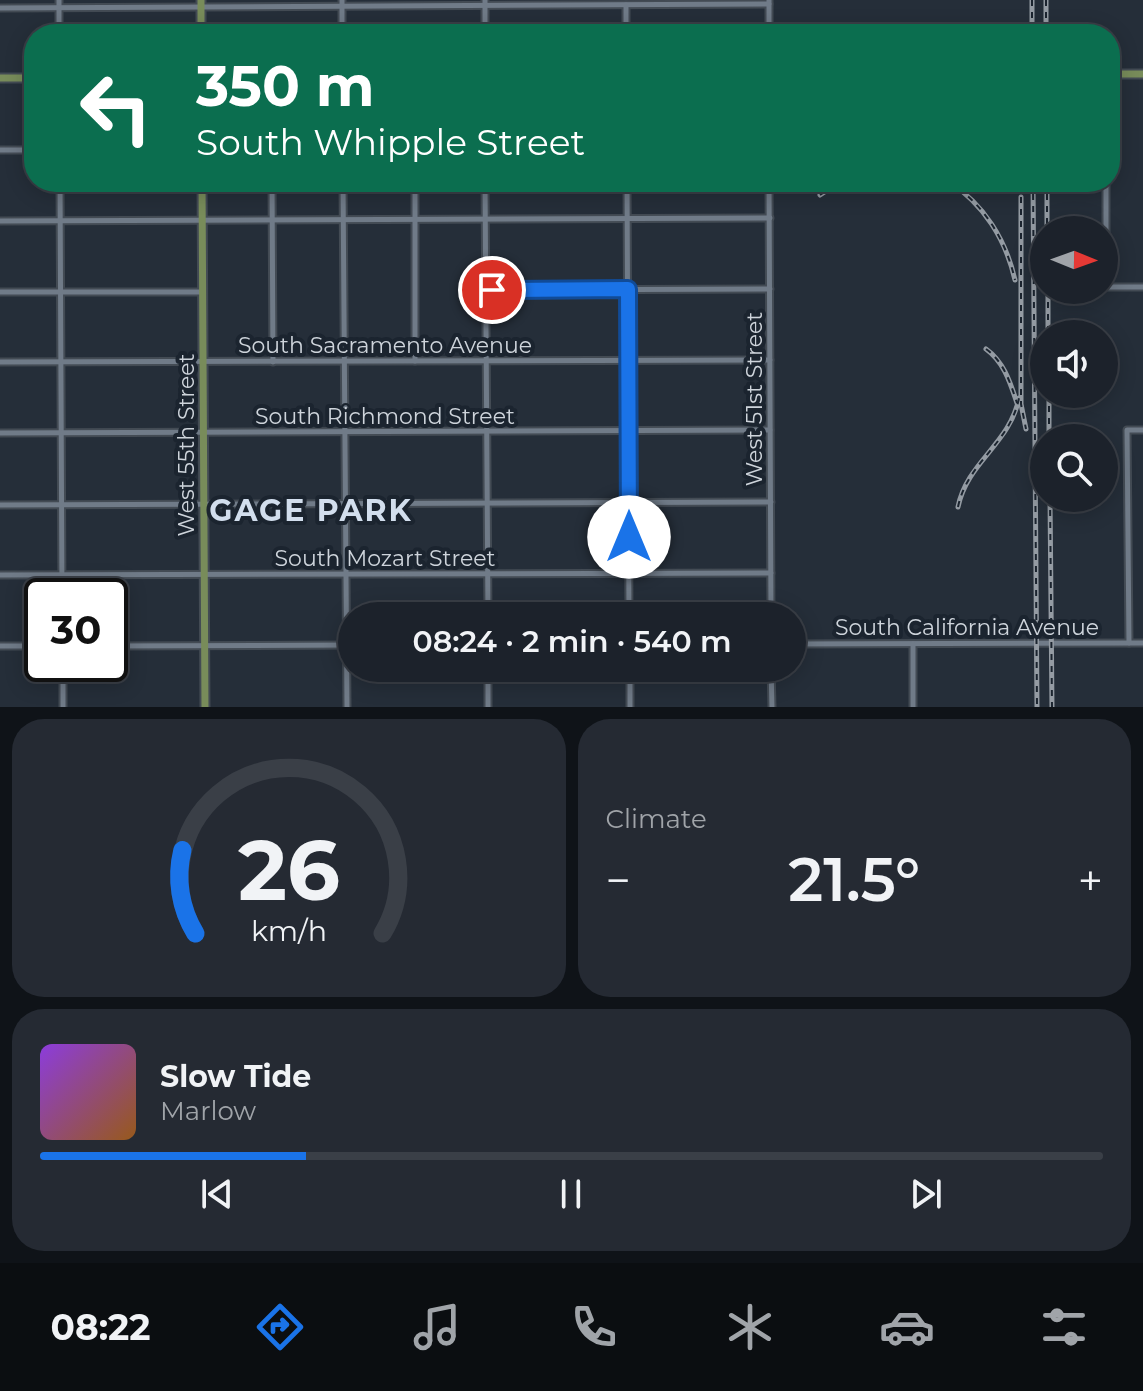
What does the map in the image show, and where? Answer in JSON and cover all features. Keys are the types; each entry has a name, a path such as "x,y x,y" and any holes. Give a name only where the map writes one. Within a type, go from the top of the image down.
{"main road":[{"path":"201,3 201,24"},
{"path":"1120,74 1143,74"},
{"path":"0,78 24,78"},
{"name":"West 55th Street","path":"202,192 205,707"}],"street":[{"path":"0,8 59,4 626,5 769,2 769,24"},
{"path":"342,3 342,24"},
{"path":"485,3 485,24"},
{"path":"626,5 626,24"},
{"path":"0,150 24,150"},
{"path":"60,192 62,575"},
{"path":"272,192 273,362"},
{"path":"343,192 347,602"},
{"path":"415,192 415,361"},
{"path":"485,192 488,602"},
{"path":"627,192 629,602"},
{"name":"West 51st Street","path":"769,192 771,602"},
{"path":"1106,192 1106,216"},
{"path":"0,221 770,218"},
{"path":"1118,287 1143,287"},
{"path":"486,290 770,289"},
{"path":"0,292 203,292"},
{"name":"South Sacramento Avenue","path":"0,362 770,360"},
{"name":"South Richmond Street","path":"0,433 770,430"},
{"path":"1129,643 1127,430 1143,430"},
{"path":"0,505 771,502"},
{"name":"South Mozart Street","path":"0,575 771,573"},
{"name":"South California Avenue","path":"806,644 1143,643"},
{"path":"913,644 913,707"},
{"path":"128,646 338,645"},
{"path":"0,646 24,646"},
{"path":"63,682 63,707"},
{"path":"347,707 348,682"},
{"path":"488,682 488,707"},
{"path":"630,682 630,707"},
{"path":"771,682 772,707"}],"railway":[{"path":"1032,0 1032,24"},
{"path":"1046,0 1046,24"},
{"path":"820,195 825,192"},
{"path":"963,192 992,224 1006,251 1015,280"},
{"path":"1033,192 1037,707"},
{"path":"1047,192 1047,216"},
{"path":"1021,197 1021,404 1026,429"},
{"path":"1048,304 1048,320"},
{"path":"986,349 1002,366 1017,403"},
{"path":"958,507 970,477 1007,428 1019,398"},
{"path":"1049,408 1049,424"},
{"path":"1050,512 1052,707"}],"district":[{"name":"GAGE PARK","path":"311,510"}],"route":[{"path":"492,290 628,289 629,537"}]}
